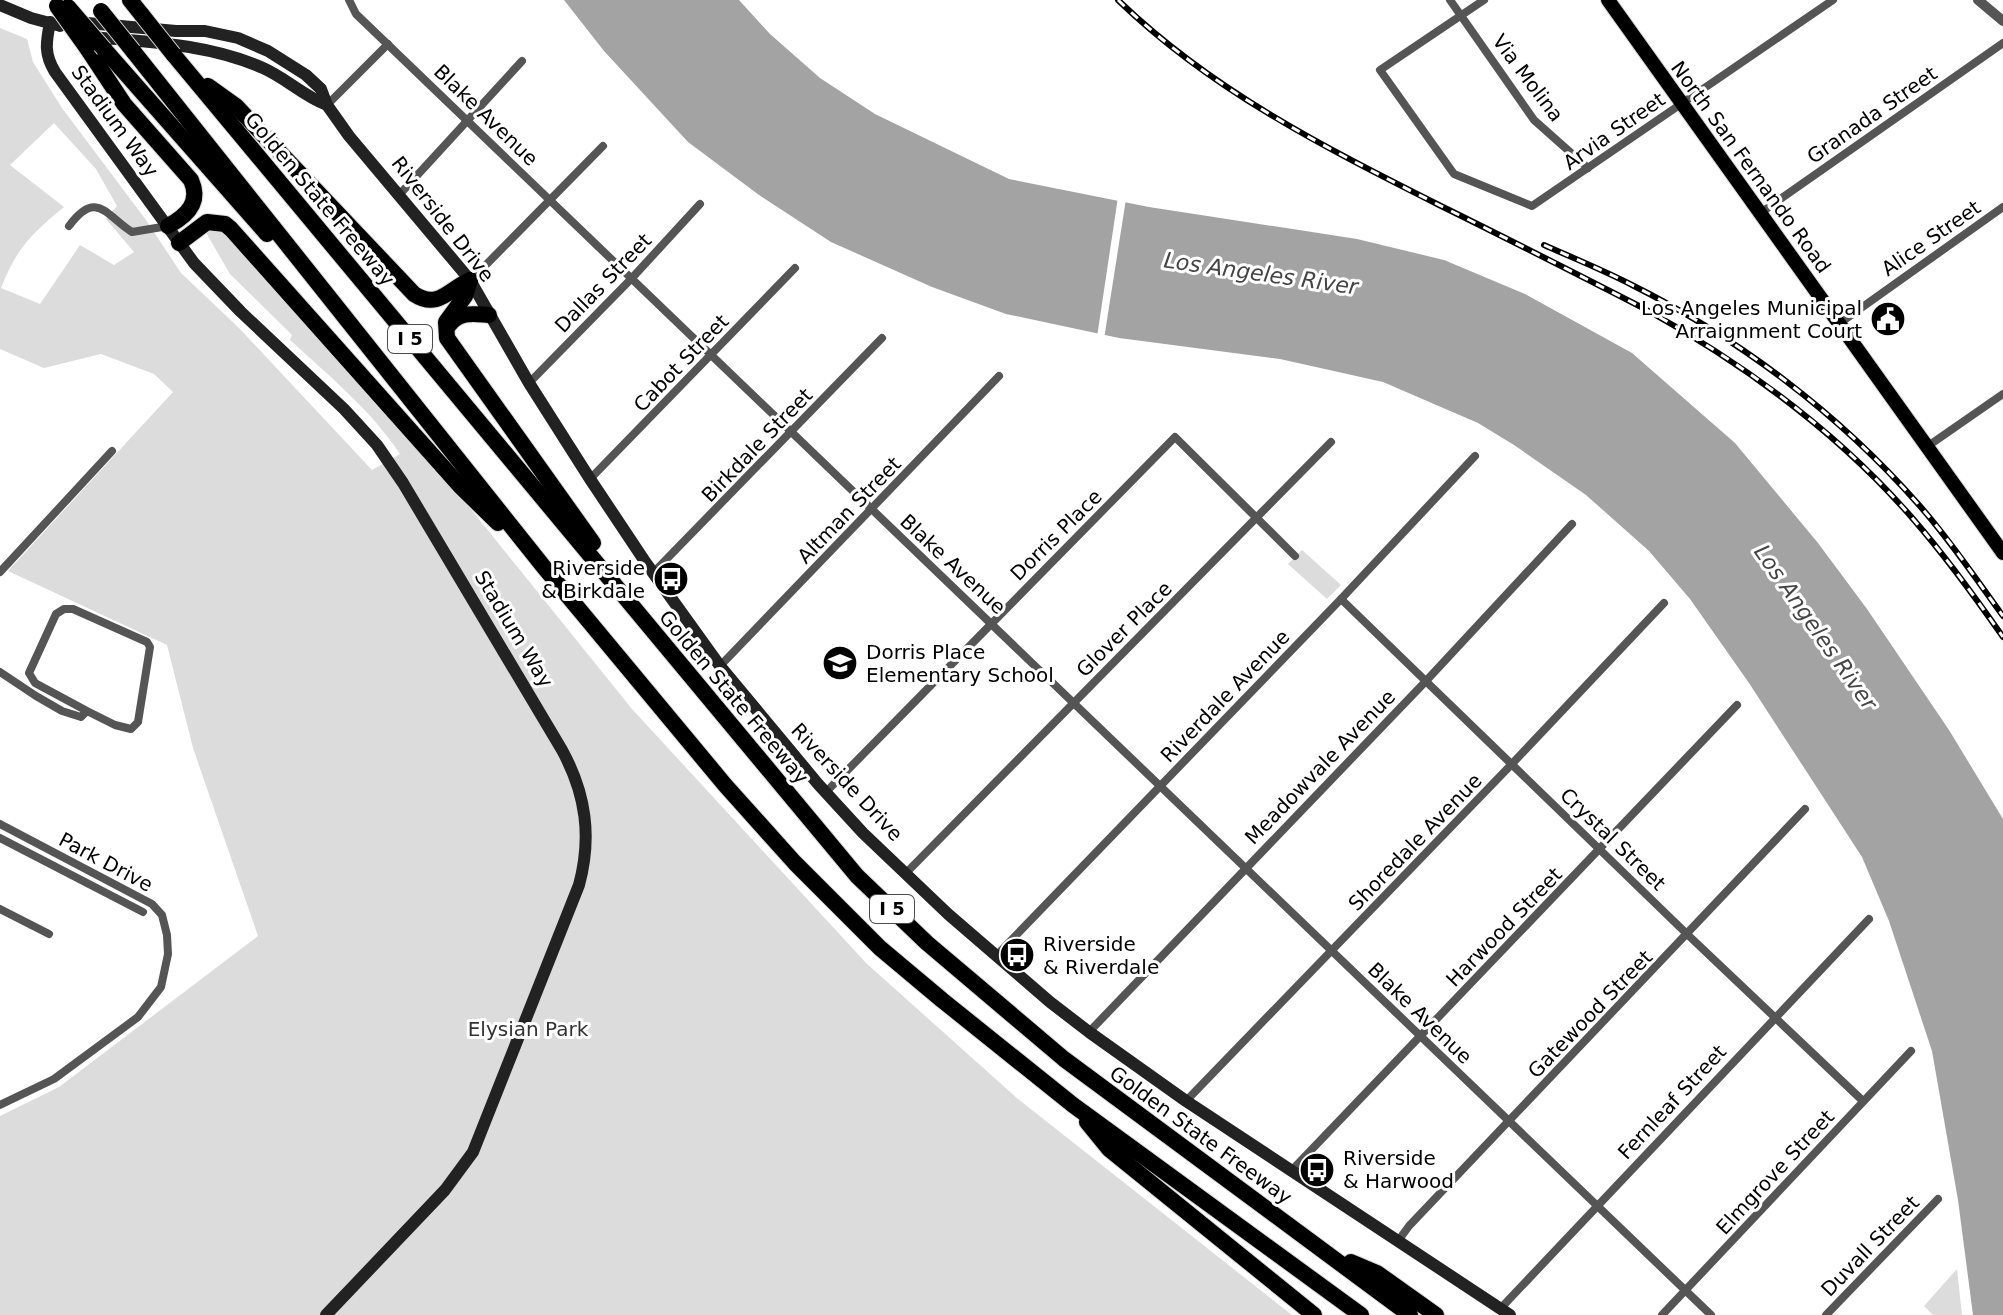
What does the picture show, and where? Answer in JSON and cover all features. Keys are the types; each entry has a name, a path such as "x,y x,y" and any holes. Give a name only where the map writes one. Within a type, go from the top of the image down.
{"highway":[{"name":"Golden State Freeway","path":"130,0 857,876 927,943 1064,1059 1410,1315"},
{"path":"60,3 124,104 191,180 195,189 194,202 179,220 168,226"},
{"path":"60,3 281,250 328,294"},
{"name":"I 5","path":"97,5 543,566 725,785 795,863 880,948 1073,1105 1361,1315"},
{"path":"190,74 236,106 422,300 443,298 470,280"},
{"path":"179,243 207,222 225,224 231,229 460,486 543,566"},
{"path":"470,280 465,296 449,314 445,330 451,346 647,624"},
{"path":"445,330 459,316 489,315"},
{"path":"1073,1105 1109,1149 1314,1315"},
{"path":"1324,1250 1377,1273 1436,1315"},
{"path":"1280,1287 1328,1315"}],"main road":[{"name":"North San Fernando Road","path":"1608,0 2003,553"},
{"name":"Riverside Drive","path":"0,5 55,24 65,21 205,31 238,38 268,51 306,75 321,89 327,105 349,136 470,280 529,383 590,479 720,666 825,793 863,833 996,956 1089,1032 1186,1101 1505,1312"},
{"name":"Riverside Drive","path":"55,24 65,34 184,46 231,57 284,78 309,99 327,105"},
{"name":"Stadium Way","path":"55,24 45,46 46,57 81,111 179,243 226,297 362,427 391,464 562,750 580,787 587,845 579,885 473,1152 445,1190 326,1315"}],"street":[{"name":"Blake Avenue","path":"349,0 356,14 1711,1315"},
{"name":"Via Molina","path":"1450,0 1534,120 1588,168"},
{"path":"1461,15 1484,0"},
{"name":"Arvia Street","path":"1461,15 1380,70 1454,174 1532,206 1833,0"},
{"path":"1978,0 2003,21"},
{"name":"Granada Street","path":"1759,214 2003,43"},
{"path":"327,105 388,44"},
{"path":"400,194 522,61"},
{"path":"470,280 603,146"},
{"name":"Dallas Street","path":"529,383 700,204"},
{"path":"69,226 84,212 98,207 105,208 132,232 168,226"},
{"name":"Alice Street","path":"1840,323 2003,207"},
{"name":"Cabot Street","path":"590,479 795,268"},
{"name":"Birkdale Street","path":"653,573 882,338"},
{"name":"Altman Street","path":"720,666 999,376"},
{"path":"1928,446 2003,394"},
{"name":"Dorris Place","path":"825,793 1175,437 1257,517"},
{"name":"Glover Place","path":"906,873 1331,442"},
{"path":"0,572 112,451"},
{"name":"Riverdale Avenue","path":"996,956 1475,456"},
{"path":"1257,517 1295,556"},
{"name":"Meadowvale Avenue","path":"1089,1032 1572,524"},
{"name":"Crystal Street","path":"1341,599 1863,1101"},
{"name":"Shoredale Avenue","path":"1186,1101 1664,603"},
{"path":"64,609 73,609 147,642 150,647 138,722 131,729 87,711 35,683 29,673 56,614 64,609"},
{"path":"0,672 62,711 81,717 87,711"},
{"name":"Harwood Street","path":"1293,1169 1737,705"},
{"name":"Gatewood Street","path":"1398,1241 1805,809"},
{"name":"Park Drive","path":"0,824 152,904 162,915 168,954 161,987 138,1017 54,1079 0,1105"},
{"path":"0,838 143,912"},
{"path":"0,909 49,934"},
{"name":"Fernleaf Street","path":"1505,1312 1597,1205 1869,919"},
{"name":"Elmgrove Street","path":"1662,1315 1911,1051"},
{"name":"Duvall Street","path":"1826,1315 1938,1199"}],"green space":[{"name":"Elysian Park","path":"0,28 27,39 33,62 62,108 146,220 181,273 238,327 372,470 400,454 362,408 290,340 292,335 230,274 205,231 222,231 445,477 632,709 866,963 1018,1099 1292,1315 0,1315 0,1116 59,1087 258,936 193,748 167,645 8,571 173,392 154,374 101,354 44,368 0,349","holes":["54,123 96,169 117,206 106,219 134,252 114,265 80,245 40,304 1,288 26,243 64,207 10,165"]},
{"path":"1302,550 1341,585 1327,599 1288,564"},
{"path":"1957,1269 1962,1315 1933,1315 1924,1306"}],"water":[{"name":"Los Angeles River","path":"564,0 739,0 770,34 820,78 875,114 1009,179 1149,207 1357,239 1444,260 1525,294 1632,353 1735,443 1818,543 1867,609 1949,730 2003,819 2003,1315 1973,1315 1958,1200 1932,1051 1889,921 1862,857 1749,683 1690,599 1649,551 1586,495 1514,445 1478,423 1383,382 1280,359 1119,338 1006,314 932,287 831,242 759,195 688,142 604,51"}],"pier":[{"path":"1118,197 1126,199 1104,339 1097,337"}],"railway":[{"path":"1118,0 1191,62 1270,114 1353,161 1645,309 1719,353 1789,402 1885,488 1937,548 2003,637"},
{"path":"1544,245 1632,285 1711,329 1822,410 1919,505 2003,616"}],"place":[{"name":"Los Angeles Municipal Arraignment Court","path":"1888,319"},
{"name":"Riverside & Birkdale","path":"671,579"},
{"name":"Dorris Place Elementary School","path":"840,663"},
{"name":"Riverside & Riverdale","path":"1017,955"},
{"name":"Riverside & Harwood","path":"1317,1170"}]}
